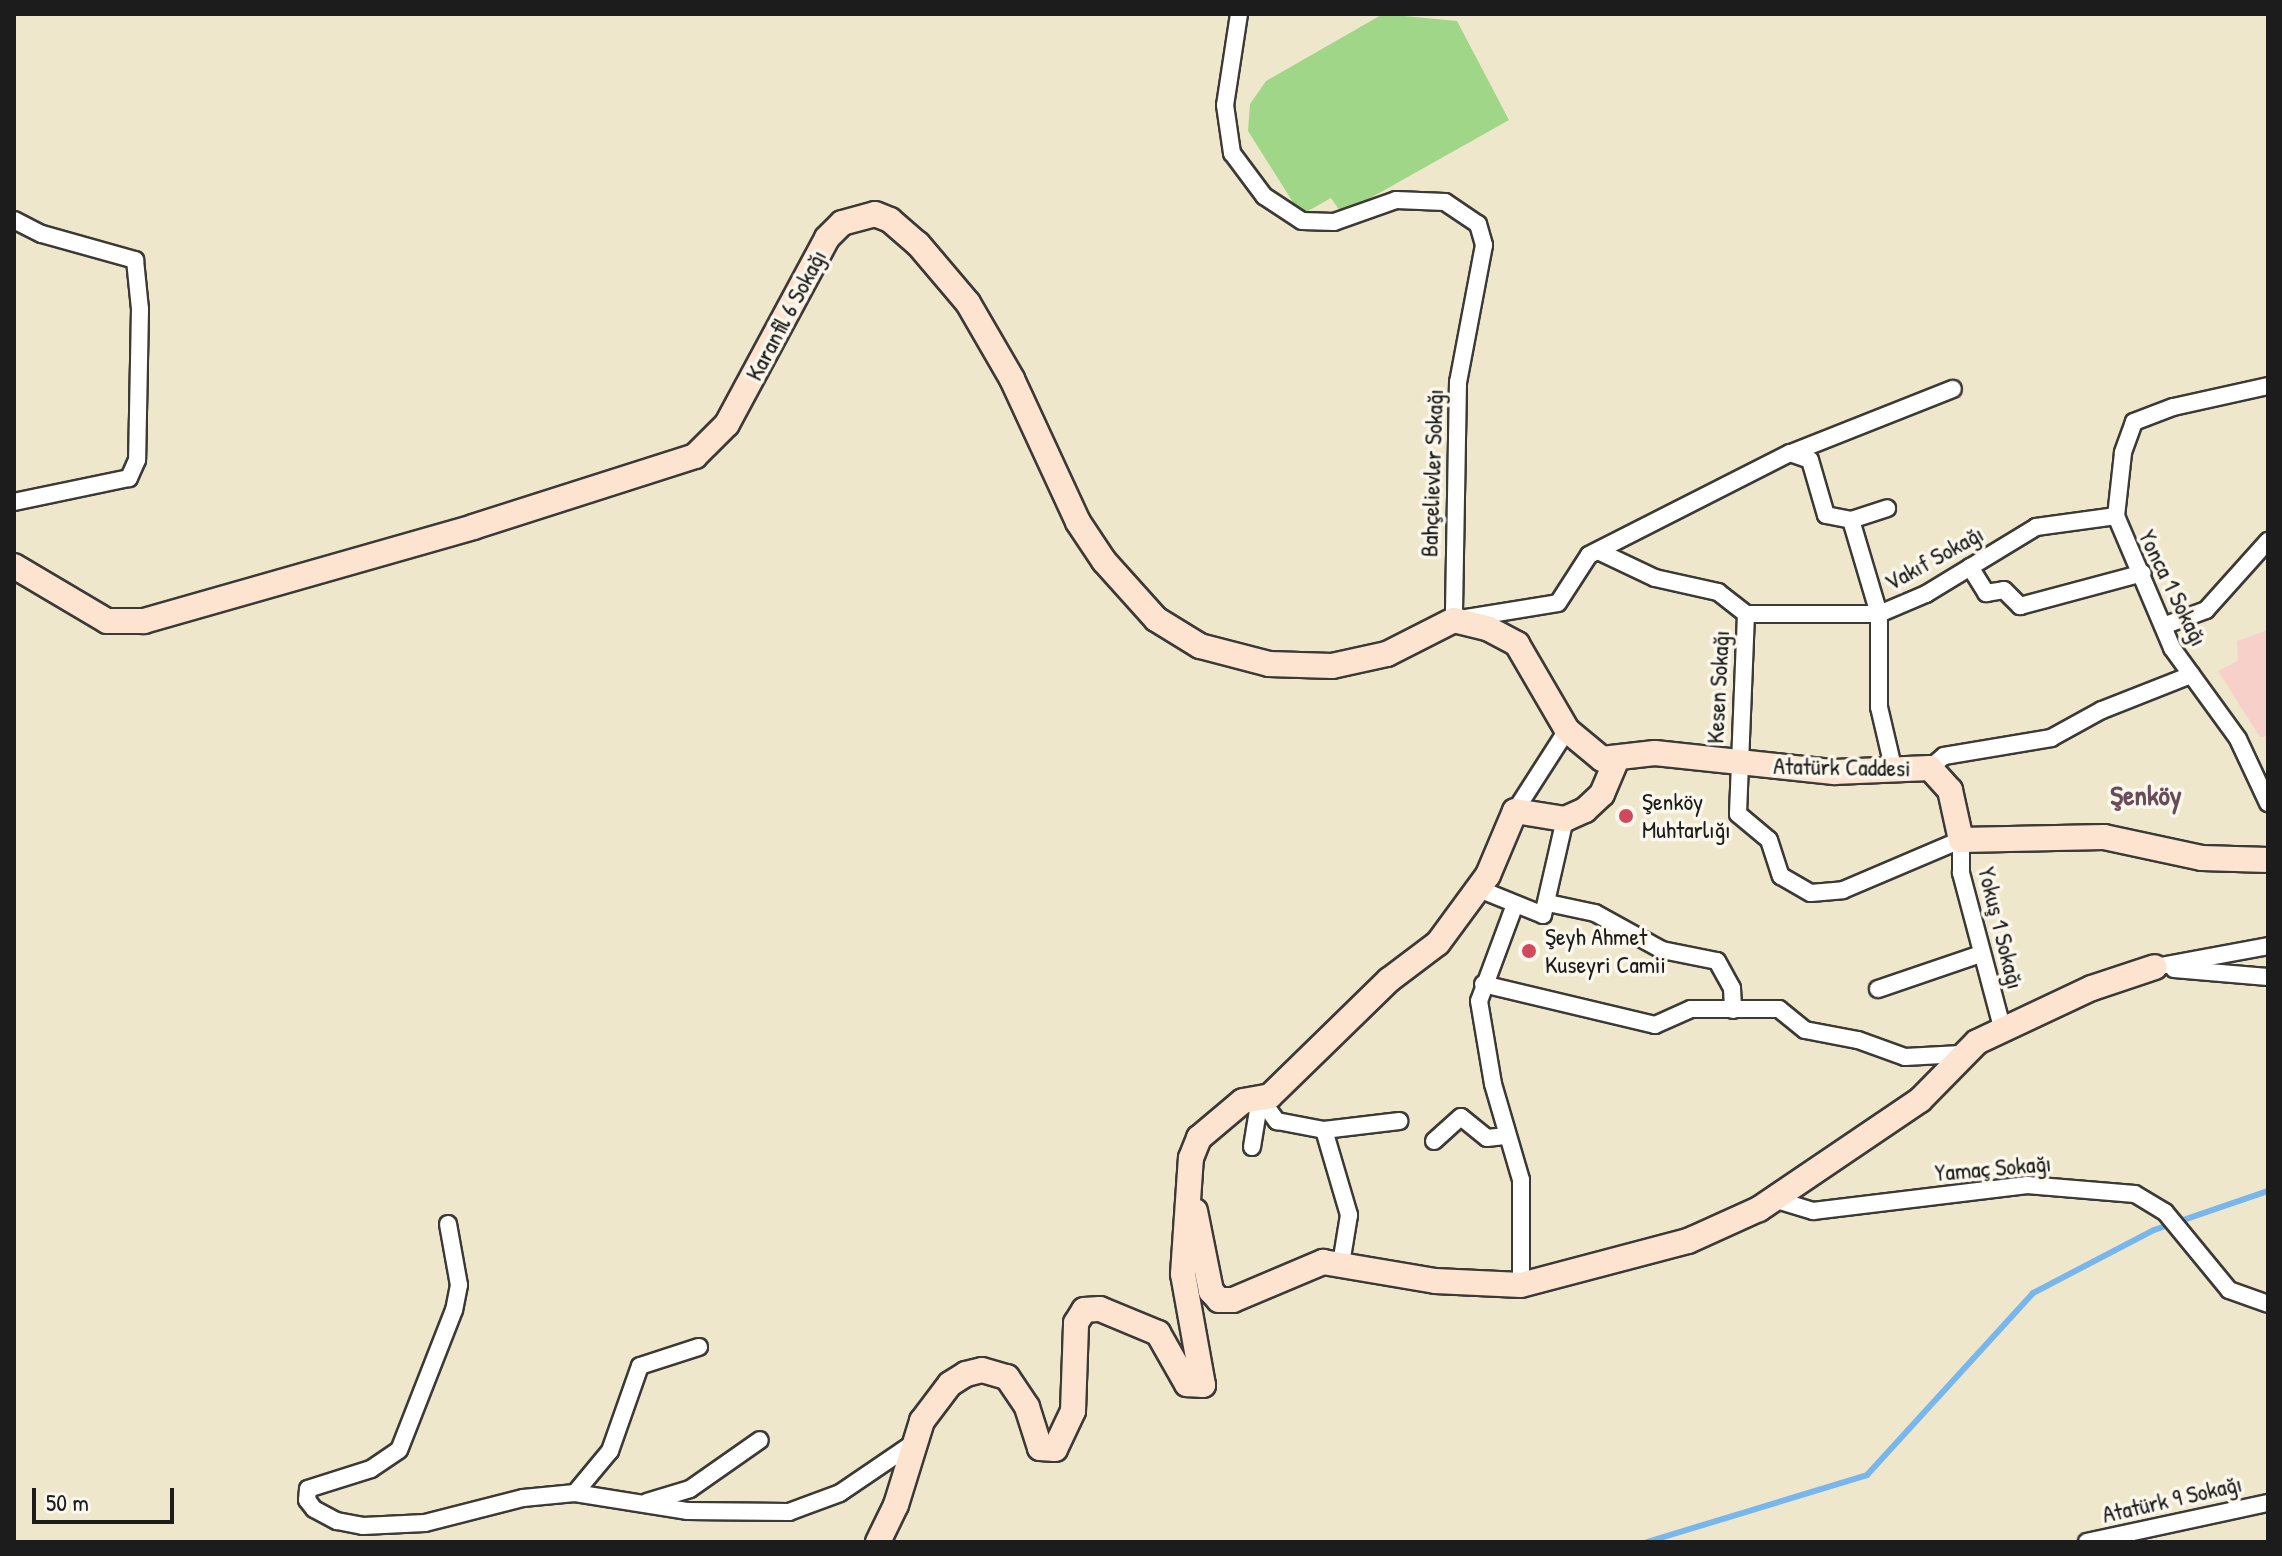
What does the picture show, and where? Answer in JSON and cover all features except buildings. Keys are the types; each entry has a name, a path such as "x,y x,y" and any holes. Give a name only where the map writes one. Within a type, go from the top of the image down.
{"street":[{"name":"Bahçelievler Sokağı","path":"1239,14 1227,117 1232,153 1264,196 1302,221 1351,218 1396,200 1445,202 1478,224 1484,245 1458,382 1454,620"},
{"name":"Karanfil 6 Sokağı","path":"14,566 107,621 144,621 473,527 695,456 727,424 827,238 842,223 875,214 890,220 918,244 968,303 1012,379 1078,522 1130,593 1176,634 1233,657 1299,667 1387,654 1454,620"},
{"path":"14,220 42,234 135,260 140,309 137,460 129,478 14,502"},
{"name":"Yonca 1 Sokağı","path":"2266,795 2238,739 2191,675 2163,626 2143,573 2120,535 2116,516 2123,453 2134,422 2165,409 2268,386"},
{"path":"1454,620 1558,603 1575,569 1598,551 1790,453 1953,389"},
{"path":"1790,453 1810,460 1826,515 1851,520 1887,508"},
{"name":"Vakıf Sokağı","path":"1894,771 1879,707 1879,614 2044,524 2116,516"},
{"path":"1598,551 1655,578 1718,592 1746,614 1879,614 1851,520"},
{"path":"2163,626 2206,610 2268,541"},
{"path":"1970,567 1986,593 2004,590 2020,606 2143,573"},
{"name":"Kesen Sokağı","path":"1746,614 1737,764 1738,814 1769,840 1781,876 1811,893 1843,890 1961,840"},
{"path":"878,1542 896,1505 922,1421 950,1384 982,1370 995,1371 1015,1386 1040,1448 1055,1449 1073,1411 1076,1323 1091,1307 1158,1333 1187,1384 1203,1385 1184,1293 1191,1158 1199,1138 1237,1105 1276,1091 1389,980 1438,943 1479,889 1515,811 1567,730 1517,644 1489,629 1454,620"},
{"path":"1930,768 1944,756 2051,738 2102,710 2191,675"},
{"name":"Atatürk Caddesi","path":"1567,730 1591,755 1617,758 1667,753 1737,764 1894,771 1930,768 1950,790 1961,840"},
{"path":"1515,811 1565,819 1602,794 1617,758"},
{"path":"1479,889 1514,907 1540,915 1548,903 1565,819"},
{"path":"1961,840 2104,837 2189,856 2268,860"},
{"name":"Yokuş 1 Sokağı","path":"1961,840 1961,873 2002,1027"},
{"path":"1548,903 1606,917 1669,952 1717,961 1732,988 1733,1010"},
{"path":"1514,907 1479,1001 1507,1136 1521,1180 1521,1285"},
{"path":"1189,1188 1211,1291 1219,1300 1233,1300 1323,1262 1435,1281 1521,1285 1688,1241 1777,1200 1920,1100 1961,1054 2002,1027 2155,967 2268,946"},
{"path":"1878,989 1981,954"},
{"path":"2155,967 2268,977"},
{"path":"1483,984 1655,1025 1691,1009 1785,1010 1805,1030 1858,1040 1905,1057 1961,1054"},
{"path":"1260,1098 1277,1121 1324,1130 1399,1121"},
{"path":"1252,1147 1260,1098"},
{"path":"1434,1141 1461,1117 1487,1138 1507,1136"},
{"path":"1324,1130 1349,1215 1341,1264"},
{"name":"Yamaç Sokağı","path":"1777,1200 1813,1211 2027,1185 2135,1194 2165,1212 2229,1290 2268,1304"},
{"path":"448,1224 459,1285 454,1310 399,1450 371,1469 320,1481 308,1489 307,1500 337,1521 390,1526 463,1516 523,1498 575,1493 725,1514 789,1512 840,1493 915,1442"},
{"path":"575,1493 610,1451 634,1372 653,1360 699,1347"},
{"path":"643,1504 690,1489 760,1440"},
{"name":"Atatürk 9 Sokağı","path":"2087,1542 2268,1503"}],"shaded area":[{"path":"2268,630 2268,736 2260,737 2218,671 2238,661 2237,641"}],"green space":[{"path":"1383,14 1457,21 1509,120 1342,214 1331,198 1301,215 1248,131 1250,104 1266,81"}],"waterway":[{"path":"1647,1542 1867,1475 2033,1293 2154,1230 2268,1191"}],"place":[{"name":"Şenköy Muhtarlığı","path":"1626,816"},
{"name":"Şeyh Ahmet Kuseyri Camii","path":"1529,951"}],"district":[{"name":"Şenköy","path":"2146,795"}]}
